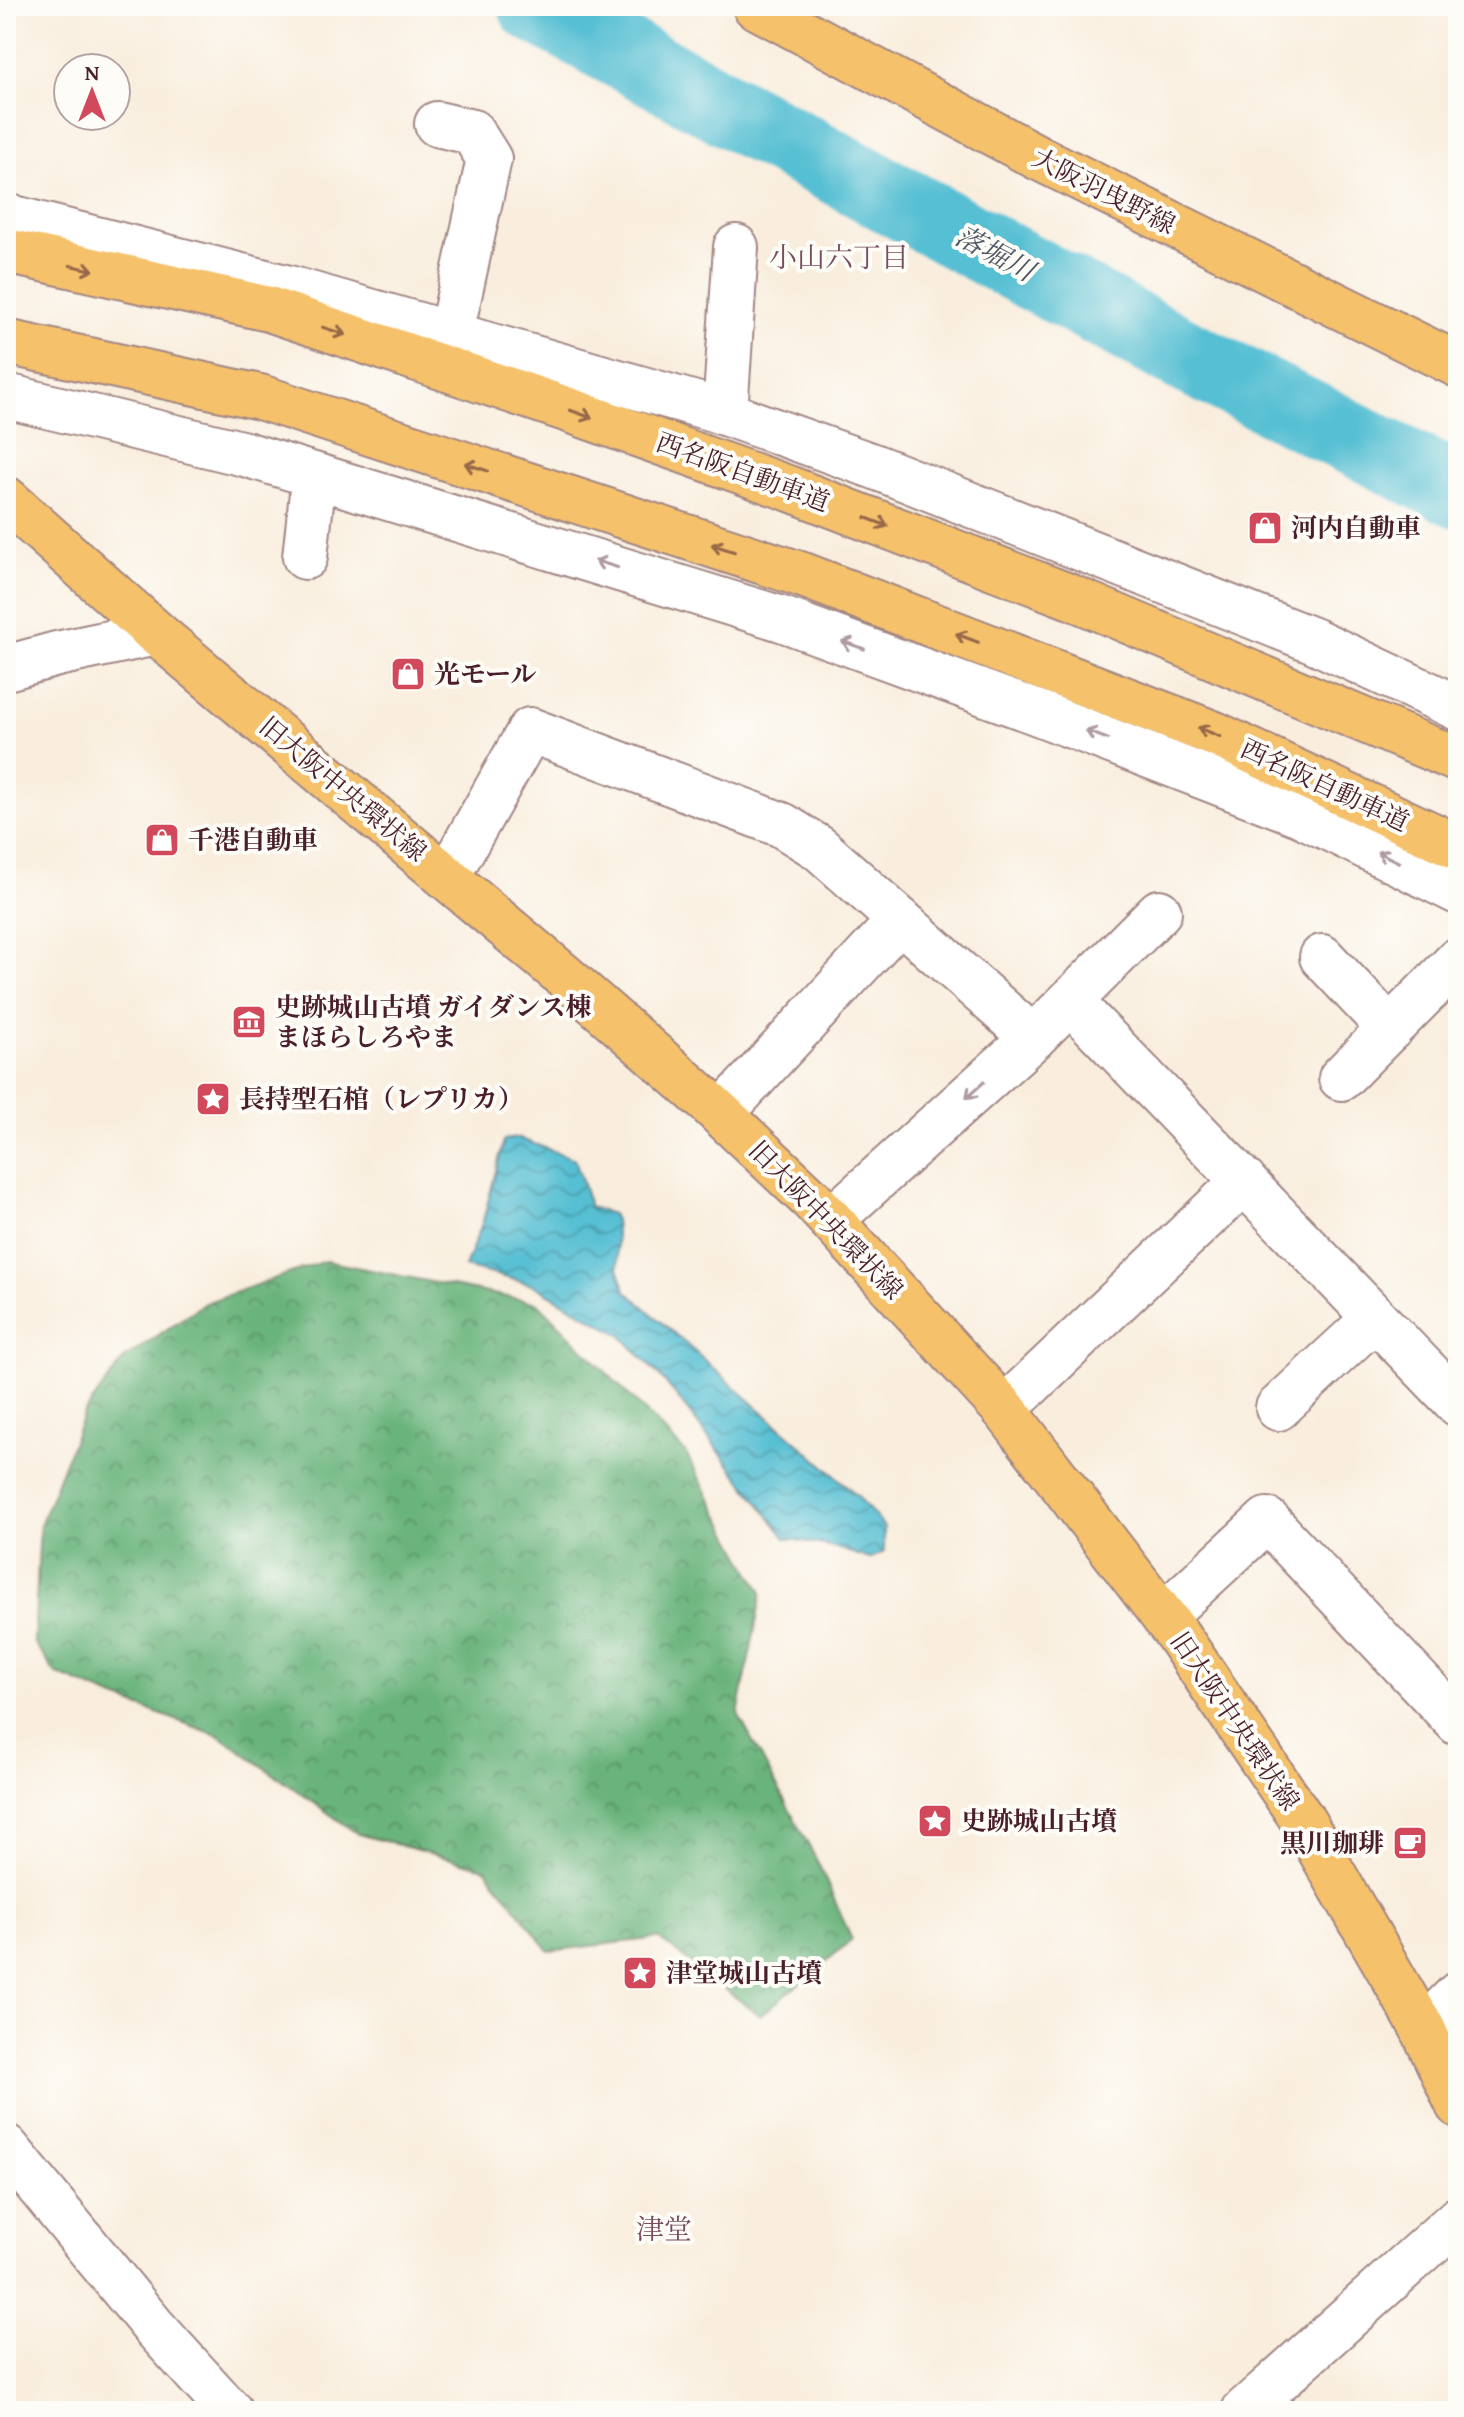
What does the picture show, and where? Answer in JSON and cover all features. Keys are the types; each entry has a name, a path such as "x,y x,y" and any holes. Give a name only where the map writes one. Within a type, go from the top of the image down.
{"main road":[{"name":"大阪羽曳野線","path":"755,6 1039,158 1458,365"},
{"name":"西名阪自動車道","path":"6,251 269,309 566,409 788,488 1071,597 1458,760"},
{"name":"西名阪自動車道","path":"6,342 260,397 803,575 1215,734 1458,847"},
{"name":"旧大阪中央環状線","path":"6,499 156,633 447,877 721,1114 831,1220 1004,1409 1163,1616 1302,1819 1423,2029 1458,2105"}],"street":[{"path":"437,124 472,132 489,159 451,333"},
{"path":"6,216 289,288 725,413 873,466 1301,635 1458,708"},
{"path":"725,413 736,247"},
{"path":"6,396 245,454 782,619 1027,708 1300,814 1458,892"},
{"path":"305,557 314,475"},
{"path":"6,668 156,633"},
{"path":"447,877 530,730 782,825 819,848 1033,1038"},
{"path":"831,1220 1033,1038 1159,912"},
{"path":"721,1114 900,920"},
{"path":"1322,957 1390,1029"},
{"path":"1341,1078 1458,960"},
{"path":"1070,1001 1458,1404"},
{"path":"1004,1409 1244,1181"},
{"path":"1278,1408 1375,1318"},
{"path":"1163,1616 1267,1520 1458,1723"},
{"path":"1423,2029 1458,1994"},
{"path":"6,2147 152,2325 230,2411"},
{"path":"1247,2410 1458,2219"}],"green space":[{"path":"325,1261 538,1303 685,1452 762,1593 738,1714 818,1863 852,1940 760,2016 658,1938 549,1951 485,1868 358,1834 220,1736 55,1673 34,1642 40,1525 84,1413 124,1359 205,1303"}],"water":[{"path":"518,1138 575,1159 590,1207 612,1214 615,1220 618,1268 626,1291 857,1495 884,1527 884,1552 870,1559 830,1546 786,1538 667,1384 621,1335 531,1284 465,1267 483,1221 504,1140"}],"waterway":[{"name":"落堀川","path":"535,6 1182,354 1458,491"}],"place":[{"name":"河内自動車","path":"1265,528"},
{"name":"光モール","path":"408,674"},
{"name":"千港自動車","path":"162,840"},
{"name":"史跡城山古墳 ガイダンス棟 まほらしろやま","path":"249,1022"},
{"name":"長持型石棺（レプリカ）","path":"213,1099"},
{"name":"史跡城山古墳","path":"935,1821"},
{"name":"黒川珈琲","path":"1410,1843"},
{"name":"津堂城山古墳","path":"640,1973"}],"district":[{"name":"小山六丁目","path":"839,257"},
{"name":"津堂","path":"664,2229"}]}
